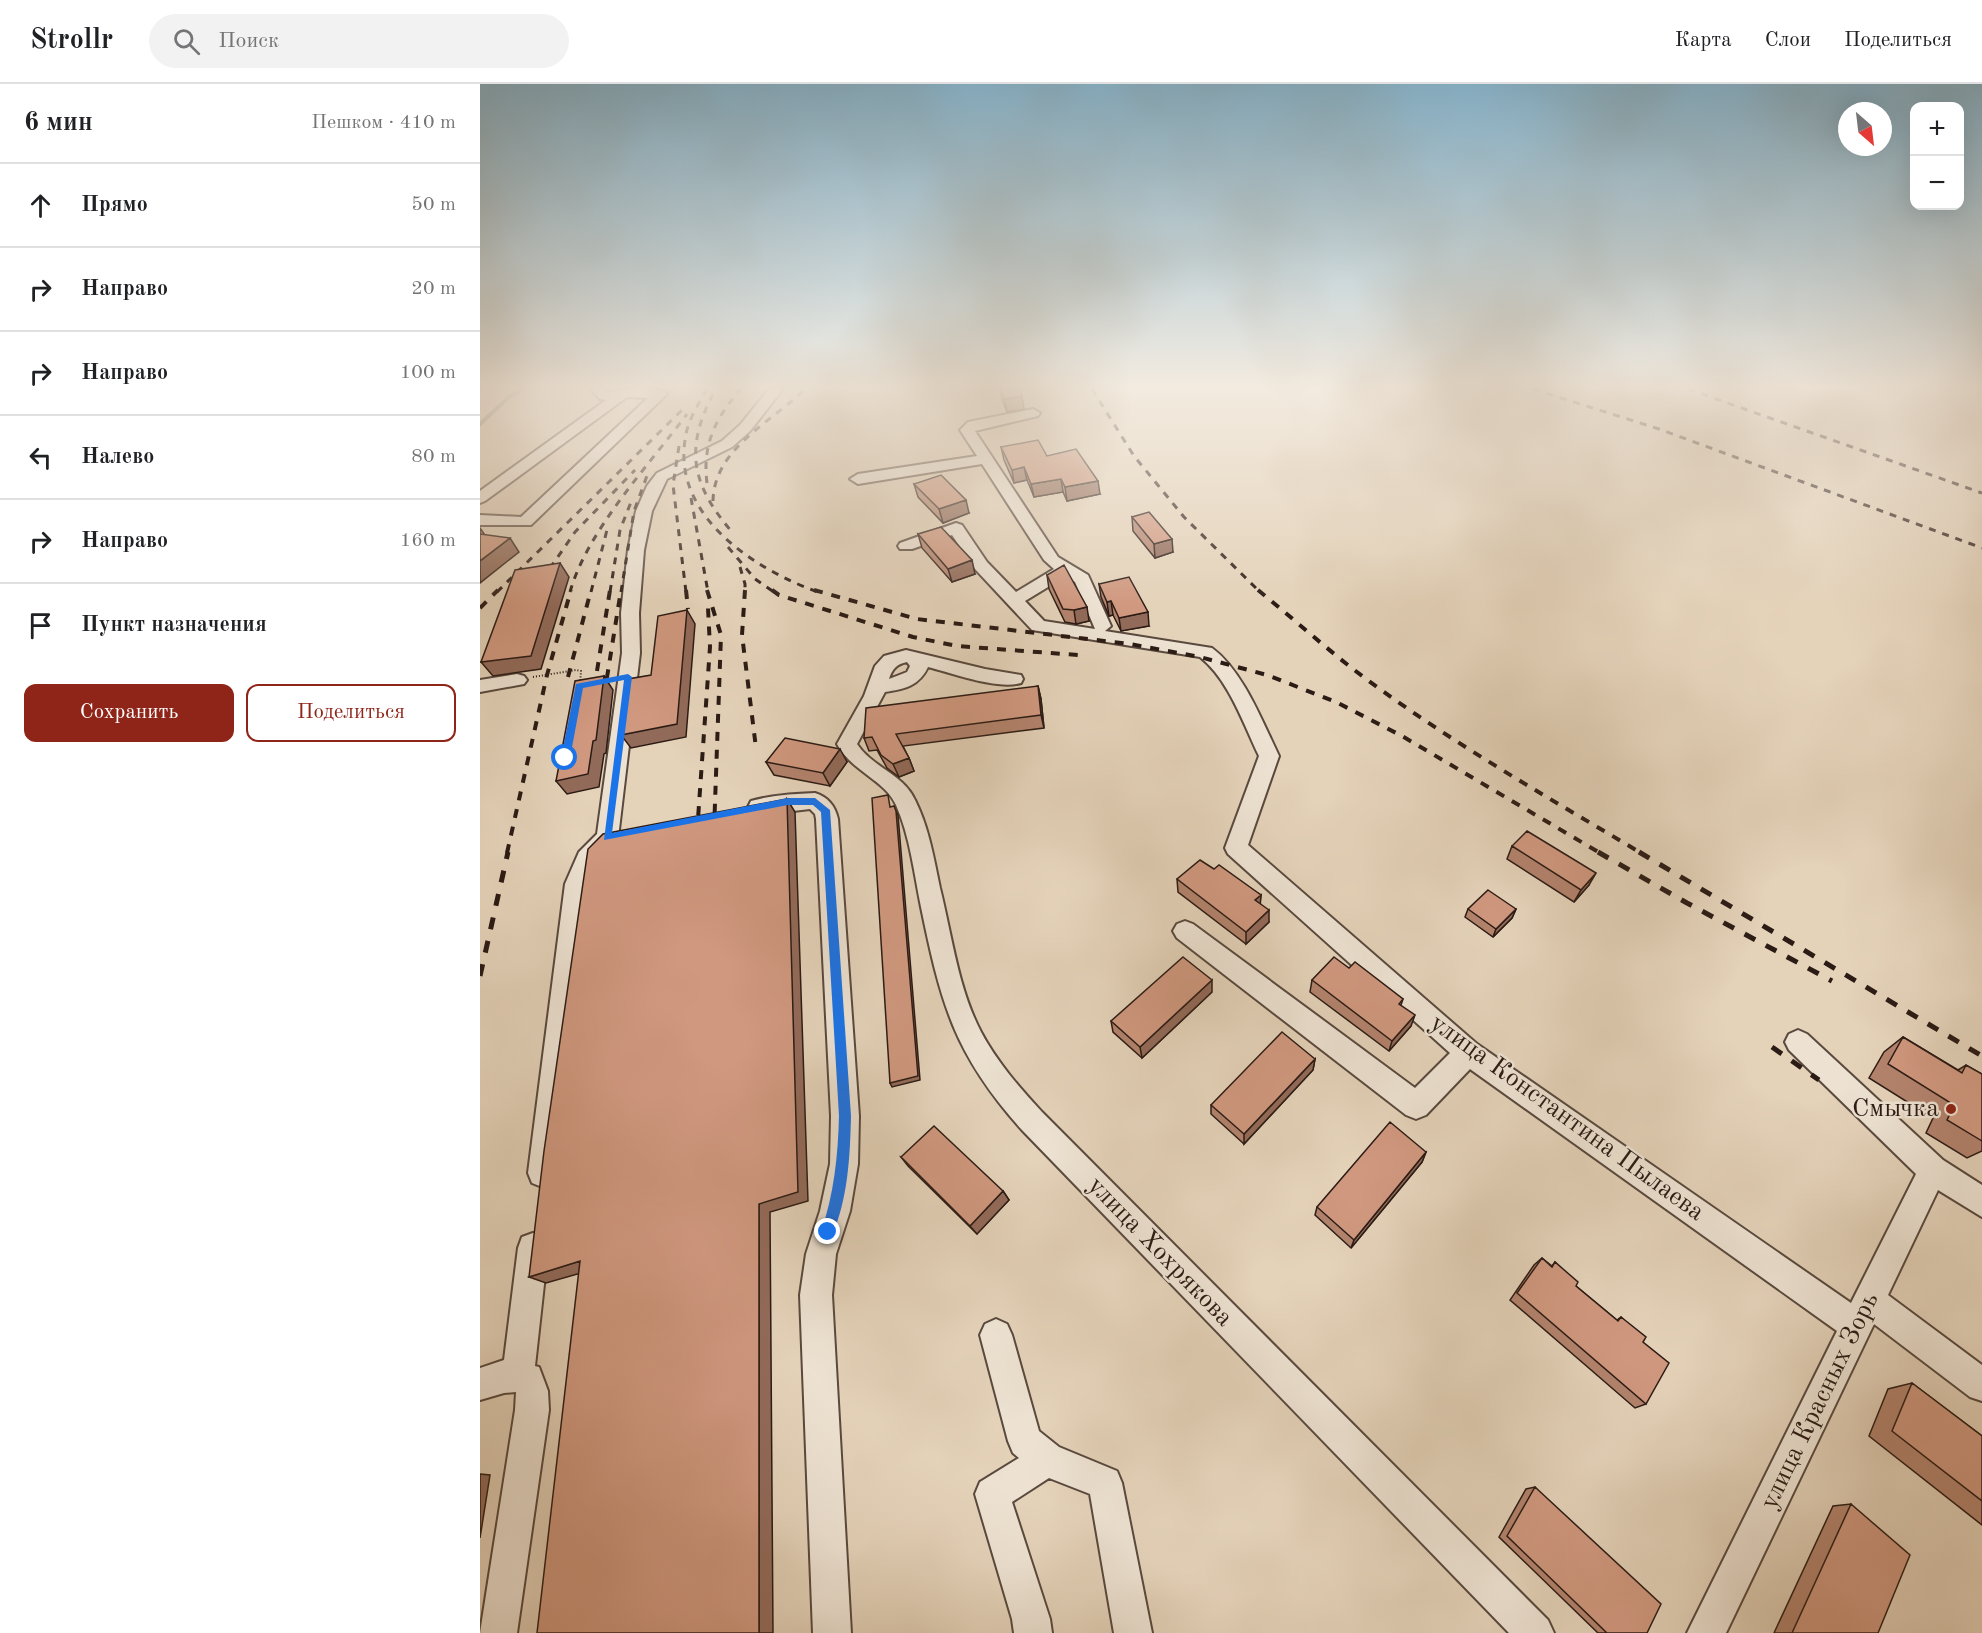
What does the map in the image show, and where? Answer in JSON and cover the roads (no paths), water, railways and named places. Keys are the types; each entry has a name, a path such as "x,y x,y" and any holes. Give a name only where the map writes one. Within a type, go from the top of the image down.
{"street":[{"path":"480,498 530,461"},
{"path":"480,520 525,522 589,461"},
{"path":"538,1199 576,884 583,864 595,845 618,835 631,653 630,613 636,550 645,511 655,486 662,476 692,461"},
{"path":"858,479 971,461"},
{"path":"987,461 1052,561 1082,579 1102,626"},
{"path":"906,546 956,528 981,565 1013,598 1065,568"},
{"name":"улица Константина Пылаева","path":"1013,598 1038,626 1205,652 1217,661 1243,702 1269,756 1236,848 1468,1053 1863,1313 1982,1385"},
{"name":"улица Хохрякова","path":"1014,679 985,675 913,657 898,657 891,660 882,670 877,687 847,744 853,753 891,784 904,800 914,825 957,1006 966,1029 997,1078 1032,1121 1535,1633"},
{"path":"480,686 517,680"},
{"path":"735,812 805,800 815,801 821,805 827,819 845,1116 844,1164 835,1211 821,1254 816,1295 832,1633"},
{"path":"1185,931 1416,1106 1468,1053"},
{"path":"1798,1042 1932,1170 1982,1202"},
{"name":"улица Красных Зорь","path":"1706,1633 1932,1170"},
{"path":"518,1374 536,1222"},
{"path":"996,1335 1025,1441 1047,1460 1105,1483 1133,1633"},
{"path":"480,1384 502,1376 518,1374 527,1379 532,1391 532,1410 498,1633"},
{"path":"1033,1633 1031,1619 993,1494 1047,1460"}],"railway":[{"path":"497,592 630,461"},
{"path":"570,592 578,569 604,522 650,461"},
{"path":"677,461 673,485 686,592"},
{"path":"685,461 692,493 705,516 724,537 769,570 818,592"},
{"path":"697,461 701,482 708,498 732,532"},
{"path":"707,461 707,483"},
{"path":"713,501 716,482 726,461"},
{"path":"1138,461 1184,517 1260,592"},
{"path":"1747,461 1982,548"},
{"path":"1892,461 1982,493"},
{"path":"542,580 575,532 635,470"},
{"path":"621,592 634,511 648,473"},
{"path":"691,498 708,592"},
{"path":"610,592 620,530 631,502"},
{"path":"591,592 608,526"},
{"path":"728,547 755,579 774,592"},
{"path":"740,567 745,590"},
{"path":"480,608 498,590"},
{"path":"507,853 547,675 571,590"},
{"path":"568,677 591,590"},
{"path":"597,671 610,590"},
{"path":"604,696 621,590"},
{"path":"686,590 688,609"},
{"path":"707,590 721,635 714,831"},
{"path":"745,590 742,635 756,748"},
{"path":"772,590 779,595 913,637 957,646 1078,655"},
{"path":"814,590 917,619 1130,644 1200,657 1267,675 1336,702 1402,736 1600,853"},
{"path":"1258,590 1353,669 1422,719 1641,853"},
{"path":"697,833 710,647 708,608"},
{"path":"480,976 508,852"},
{"path":"1598,852 1832,981"},
{"path":"1639,852 1982,1056"},
{"path":"1772,1047 1819,1080"}],"place":[{"name":"Смычка","path":"1951,1109"}]}
